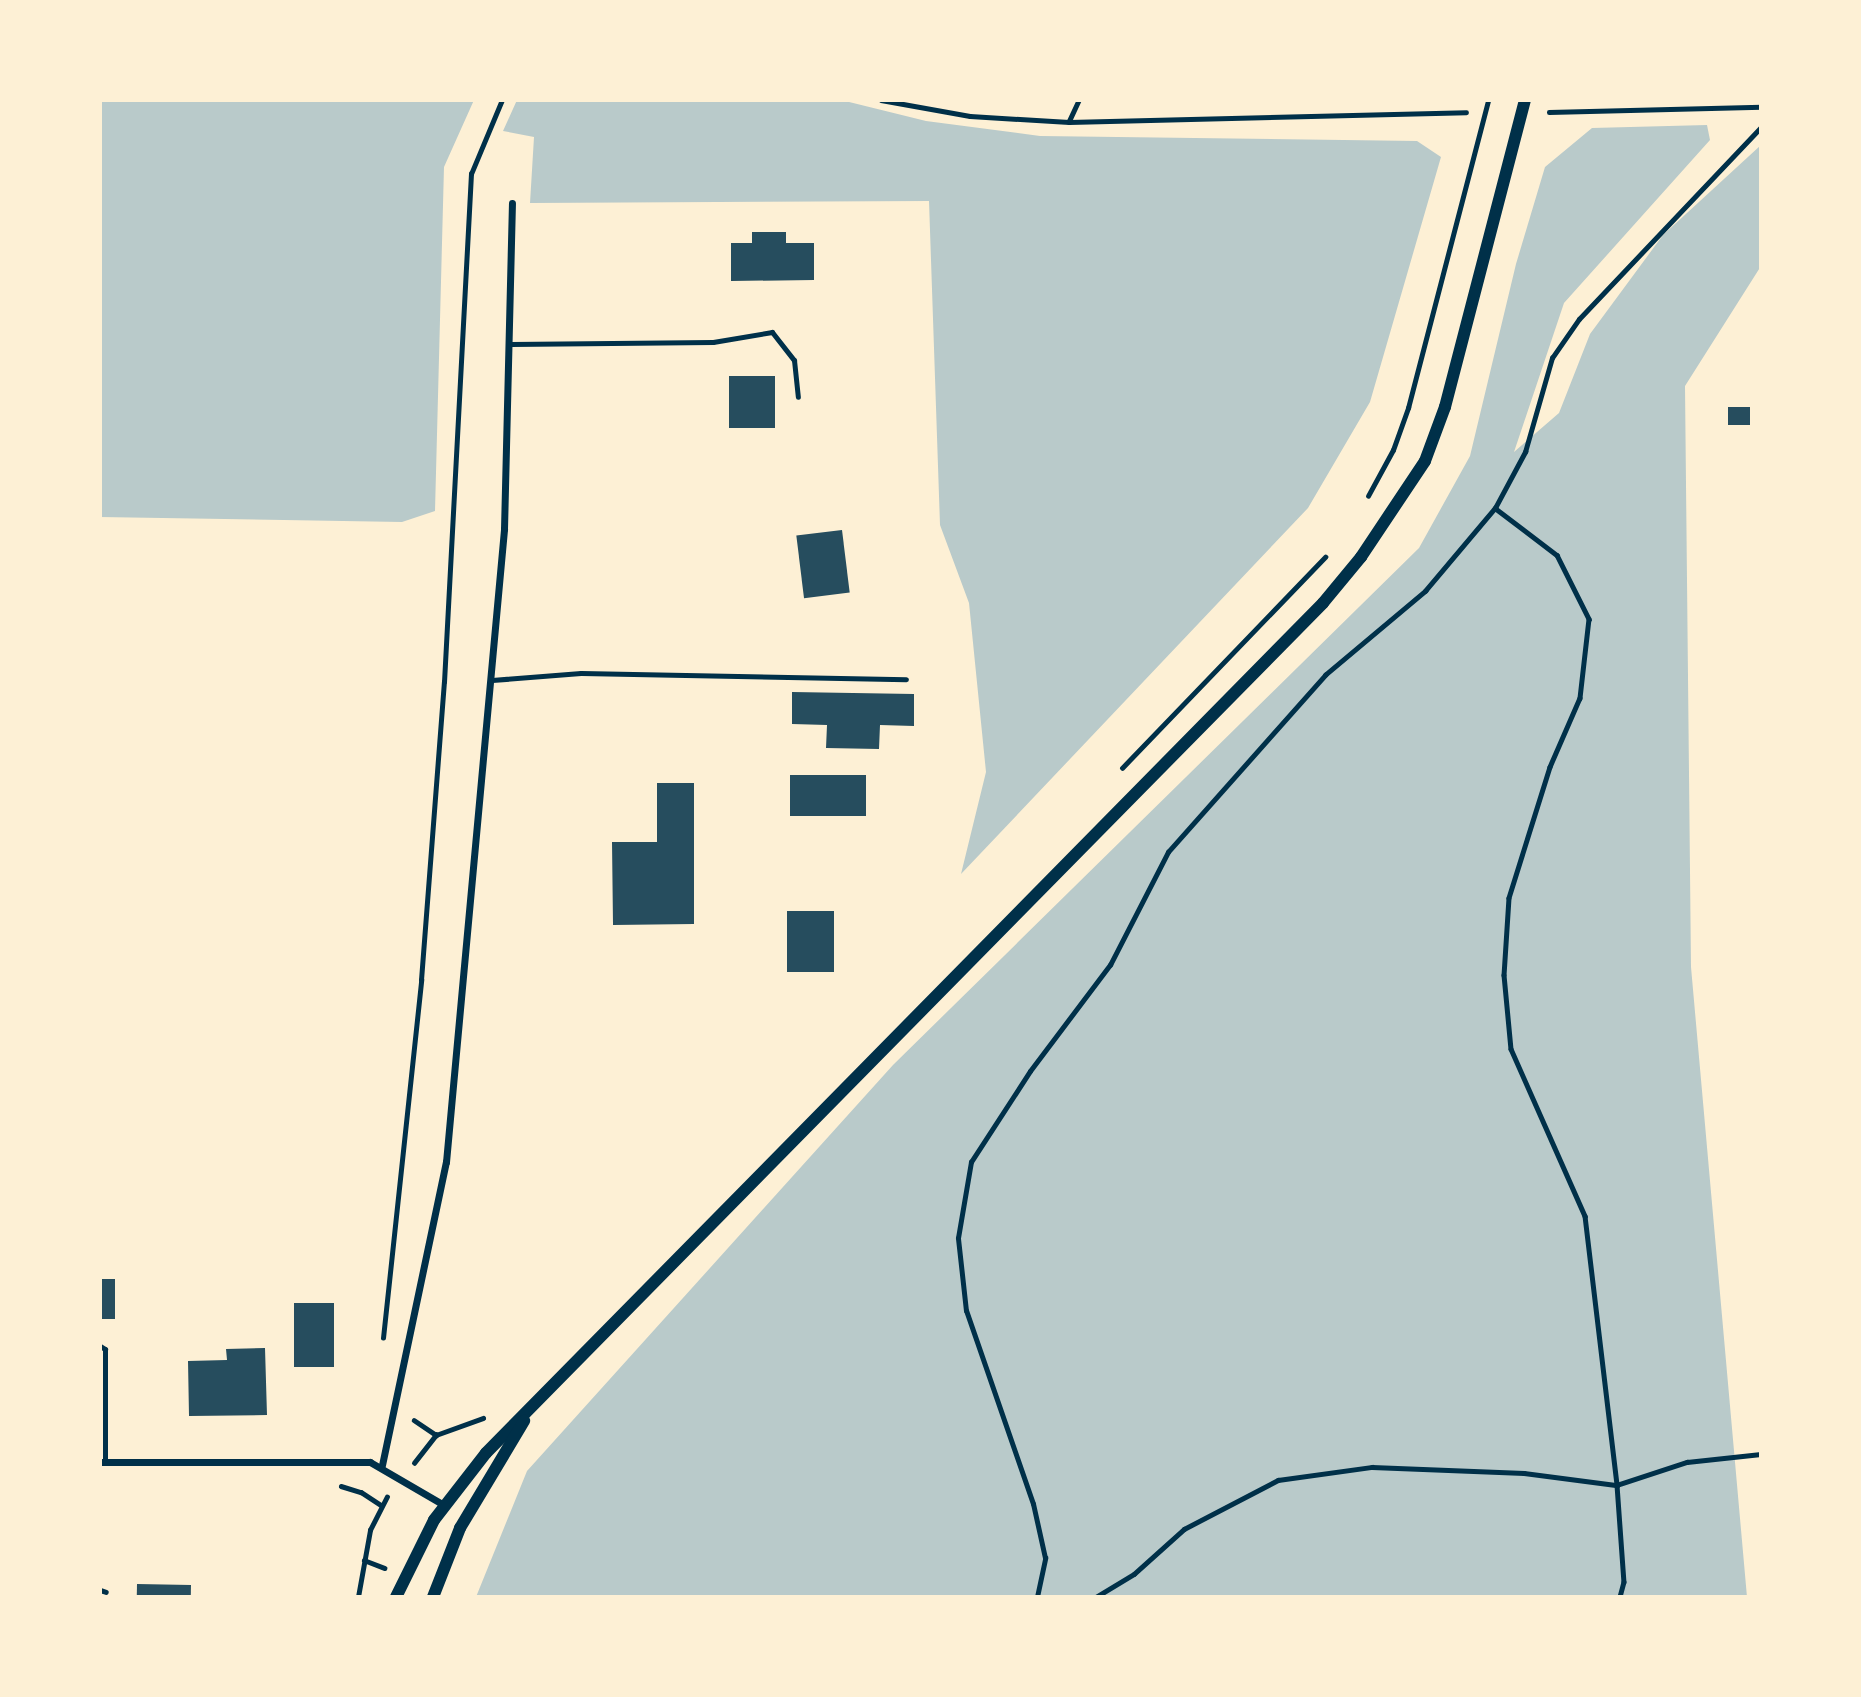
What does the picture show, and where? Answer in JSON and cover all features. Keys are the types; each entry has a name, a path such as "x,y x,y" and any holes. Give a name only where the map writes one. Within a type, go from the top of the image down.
{"street":[{"path":"396,1597 403,1576 444,1505 540,1396 1323,603 1362,557 1424,461 1445,407 1525,100"},
{"path":"382,1465 395,1415 411,1312 444,1182 492,680 512,344 512,203"},
{"path":"433,1597 482,1487 540,1396"},
{"path":"102,1462 352,1460 382,1465 444,1505"}],"lane":[{"path":"512,344 713,342 772,332 794,360 798,397"},
{"path":"492,680 581,673 905,679"},
{"path":"100,1346 105,1349 102,1462"}],"path":[{"path":"383,1343 421,980 444,682 471,174 502,100"},
{"path":"881,100 970,116 1069,122 1466,112"},
{"path":"1069,122 1079,100"},
{"path":"1361,509 1393,450 1408,408 1488,100"},
{"path":"1549,112 1761,107"},
{"path":"1037,1597 1045,1559 1033,1504 966,1311 958,1238 971,1161 1030,1071 1110,965 1168,852 1325,675 1425,591 1495,508 1525,452 1552,358 1579,319 1761,127"},
{"path":"1495,508 1557,555 1590,619 1580,698 1550,767 1509,898 1504,975 1511,1049 1585,1216 1617,1485 1624,1582 1620,1597"},
{"path":"1111,778 1330,552"},
{"path":"395,1415 426,1424 436,1436"},
{"path":"358,1597 370,1531 381,1505 436,1436 488,1415"},
{"path":"1096,1597 1133,1574 1184,1529 1278,1480 1373,1466 1524,1473 1617,1485 1687,1462 1761,1454"},
{"path":"555,1597 566,1597"}],"shaded area":[{"path":"100,100 474,100 444,167 435,511 402,522 100,517"},
{"path":"517,100 841,100 926,121 1040,136 1417,141 1441,157 1370,402 1308,508 961,874 986,772 969,603 940,525 929,201 530,203 534,137 503,131"},
{"path":"1707,125 1710,140 1564,303 1514,452 1559,413 1590,334 1663,235 1761,145 1761,266 1685,386 1691,967 1747,1597 476,1597 527,1471 893,1065 1419,548 1470,456 1516,264 1545,167 1592,128"}],"building":[{"path":"752,232 786,232 786,243 814,243 814,280 731,281 731,243 752,243"},
{"path":"729,376 775,376 775,428 729,428"},
{"path":"1728,407 1750,407 1750,425 1728,425"},
{"path":"842,530 850,593 804,598 796,536"},
{"path":"792,692 914,694 914,726 880,725 879,749 826,748 827,725 792,724"},
{"path":"790,775 866,775 866,816 790,816"},
{"path":"657,783 694,783 694,924 613,925 612,842 657,842"},
{"path":"787,911 834,911 834,972 787,972"},
{"path":"100,1279 115,1279 115,1319 100,1319"},
{"path":"294,1303 334,1303 334,1367 294,1367"},
{"path":"265,1348 267,1415 189,1416 188,1361 227,1360 226,1349"},
{"path":"137,1584 191,1585 191,1597 137,1597"}]}
